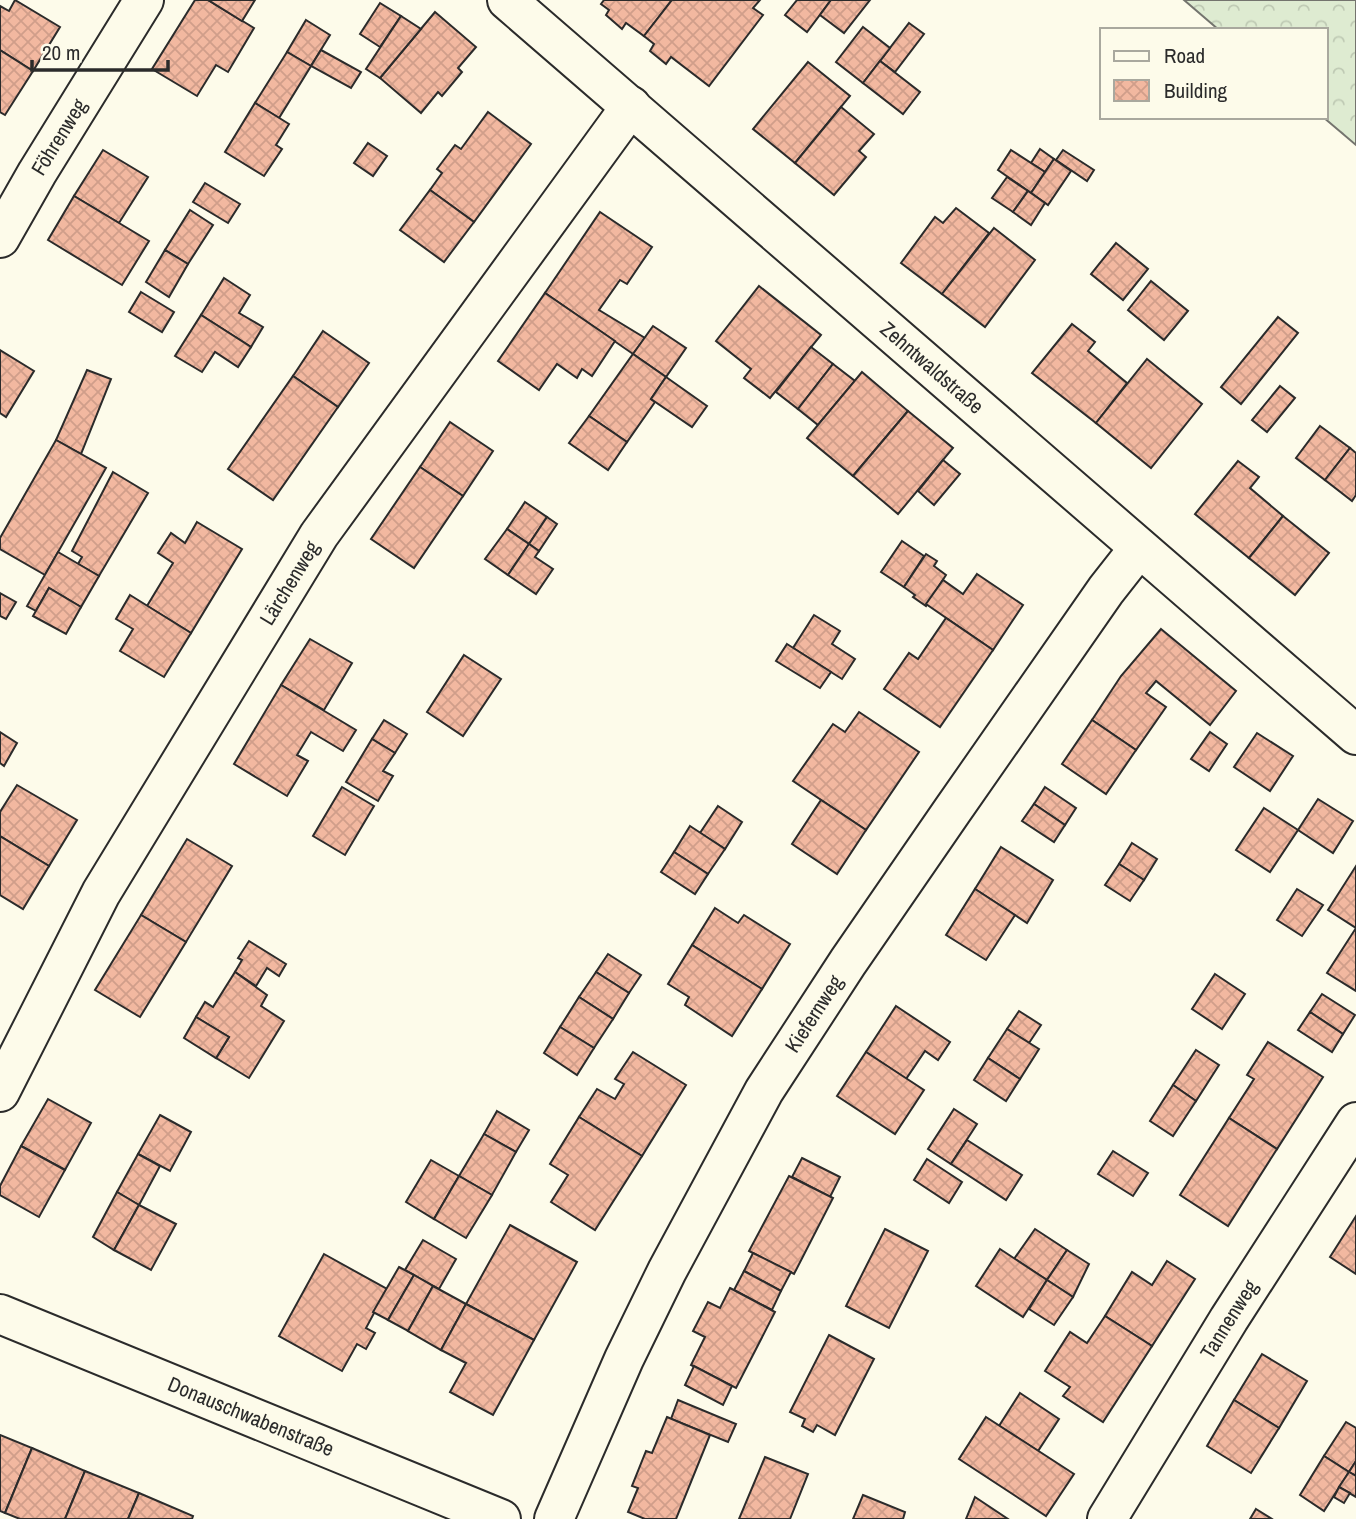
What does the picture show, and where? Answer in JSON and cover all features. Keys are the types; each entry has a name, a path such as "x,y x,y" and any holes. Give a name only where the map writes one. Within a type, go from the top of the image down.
{"street":[{"name":"Föhrenweg","path":"0,239 37,173 144,0"},
{"name":"Zehntwaldstraße","path":"507,0 1356,735"},
{"name":"Lärchenweg","path":"0,1092 101,893 319,535 631,106"},
{"name":"Kiefernweg","path":"554,1519 624,1359 667,1270 764,1091 945,821 1106,590 1139,548"},
{"name":"Tannenweg","path":"1107,1519 1222,1331 1356,1122"},
{"name":"Donauschwabenstraße","path":"0,1314 501,1519"}],"green space":[{"path":"1184,0 1356,0 1356,145 1325,119 1328,119 1328,28 1217,28"}],"building":[{"path":"15,0 60,27 33,71 0,50 0,6 9,11"},
{"path":"195,0 208,0 254,28 228,72 216,65 197,96 152,69"},
{"path":"208,0 255,0 242,21"},
{"path":"604,0 672,0 644,36 626,23 622,29 606,15 609,10 601,4"},
{"path":"672,0 760,0 753,8 763,15 709,86 671,57 666,64 650,51 654,44 644,36"},
{"path":"797,0 831,0 807,32 785,15"},
{"path":"831,0 870,0 844,33 820,15"},
{"path":"380,3 401,16 380,47 360,34"},
{"path":"435,12 476,47 458,68 462,72 442,96 438,92 421,113 380,78"},
{"path":"401,16 421,29 380,78 366,69"},
{"path":"306,20 330,35 311,66 287,52"},
{"path":"909,23 924,34 895,72 880,61"},
{"path":"863,27 890,48 863,83 836,62"},
{"path":"0,50 33,71 5,115 0,112"},
{"path":"321,50 361,72 351,88 311,66"},
{"path":"287,52 311,66 279,118 255,103"},
{"path":"880,61 920,92 903,114 863,83"},
{"path":"808,62 850,96 795,163 753,129"},
{"path":"255,103 289,124 276,145 282,149 264,176 225,152"},
{"path":"841,107 874,134 859,151 866,157 834,195 795,163"},
{"path":"488,112 531,144 474,222 430,190 442,173 437,169 455,145 461,149"},
{"path":"368,143 387,156 373,176 354,163"},
{"path":"1040,149 1054,159 1045,172 1031,163"},
{"path":"103,150 148,177 119,223 74,196"},
{"path":"1011,150 1045,172 1031,193 998,170"},
{"path":"1063,150 1094,170 1087,181 1056,160"},
{"path":"1054,159 1071,171 1048,205 1031,193"},
{"path":"1007,177 1028,191 1013,212 992,198"},
{"path":"205,183 240,204 228,223 193,202"},
{"path":"430,190 474,222 444,262 400,230"},
{"path":"1028,191 1045,203 1031,225 1013,212"},
{"path":"74,196 149,241 122,285 48,240"},
{"path":"956,208 989,233 942,294 901,263 935,217 943,223"},
{"path":"190,210 213,225 188,264 165,250"},
{"path":"600,212 652,247 627,284 620,280 599,310 645,338 633,354 545,293"},
{"path":"994,228 1035,260 985,327 942,294"},
{"path":"1116,243 1148,269 1123,300 1091,274"},
{"path":"165,250 188,264 169,297 146,282"},
{"path":"224,278 250,295 239,313 263,327 251,347 201,315"},
{"path":"1151,281 1188,311 1164,340 1128,310"},
{"path":"759,286 821,335 770,398 744,378 751,369 716,341"},
{"path":"141,292 174,312 162,332 129,312"},
{"path":"545,293 615,341 592,376 582,369 577,378 557,364 539,390 498,361"},
{"path":"201,315 251,347 238,367 215,352 202,372 175,356"},
{"path":"1278,317 1298,333 1241,404 1221,387"},
{"path":"1072,324 1095,342 1088,351 1127,383 1096,423 1032,373"},
{"path":"653,326 686,348 666,377 633,354"},
{"path":"323,331 369,363 338,407 293,376"},
{"path":"811,347 833,364 798,409 776,392"},
{"path":"0,350 34,371 6,417 0,413"},
{"path":"633,354 666,377 651,399 655,402 627,442 589,416"},
{"path":"1147,359 1202,404 1151,468 1096,423"},
{"path":"833,364 855,381 818,425 798,409"},
{"path":"87,370 111,379 81,454 56,440"},
{"path":"862,372 908,411 853,476 807,438"},
{"path":"293,376 338,407 273,500 228,469"},
{"path":"666,377 707,406 692,427 651,399"},
{"path":"1280,386 1295,398 1267,432 1252,420"},
{"path":"908,411 953,448 898,514 853,476"},
{"path":"589,416 627,442 608,470 569,443"},
{"path":"450,422 493,451 463,496 420,467"},
{"path":"1320,426 1350,448 1325,480 1296,458"},
{"path":"56,440 106,468 45,575 0,549 0,538"},
{"path":"1350,448 1356,453 1356,495 1352,501 1325,480"},
{"path":"943,460 960,474 934,505 918,491"},
{"path":"1238,461 1259,477 1250,488 1283,516 1249,558 1195,514"},
{"path":"420,467 463,496 414,568 371,539"},
{"path":"113,472 148,493 99,576 78,564 82,557 72,551"},
{"path":"525,502 547,517 529,544 507,529"},
{"path":"1283,516 1329,553 1295,595 1249,558"},
{"path":"547,517 557,524 539,551 529,544"},
{"path":"197,522 242,549 191,633 147,606 173,563 158,553 171,533 185,543"},
{"path":"507,529 529,544 508,575 485,559"},
{"path":"902,541 924,556 904,587 881,572"},
{"path":"529,544 539,551 535,557 553,569 536,594 508,575"},
{"path":"58,552 99,576 81,607 49,588 36,611 27,606"},
{"path":"926,554 937,561 934,566 946,575 926,606 904,587"},
{"path":"977,574 1023,605 993,650 926,604 943,580 963,594"},
{"path":"49,588 81,607 66,634 33,616"},
{"path":"0,593 16,602 6,619 0,616"},
{"path":"130,595 191,633 164,677 120,651 133,629 116,619"},
{"path":"814,615 840,631 832,644 855,659 842,679 793,648"},
{"path":"946,618 993,650 940,727 884,689 909,653 918,659"},
{"path":"1161,629 1236,691 1210,725 1156,681 1146,693 1166,707 1136,750 1092,720 1121,676"},
{"path":"310,639 352,663 324,710 281,685"},
{"path":"787,644 831,672 820,688 776,661"},
{"path":"464,655 501,679 463,736 427,712"},
{"path":"281,685 356,730 343,751 311,732 297,755 308,761 287,796 234,764"},
{"path":"859,712 919,752 866,830 793,781 833,724 845,732"},
{"path":"384,720 407,734 395,753 372,739"},
{"path":"1092,720 1136,750 1106,794 1062,764"},
{"path":"0,732 17,743 4,766 0,763"},
{"path":"1210,732 1227,744 1209,771 1191,759"},
{"path":"1257,733 1293,756 1270,791 1234,767"},
{"path":"372,739 395,753 383,771 393,776 378,801 346,782"},
{"path":"17,785 77,820 49,866 0,836 0,812"},
{"path":"342,787 374,806 345,855 313,836"},
{"path":"1045,787 1076,808 1065,825 1034,804"},
{"path":"1318,799 1353,821 1333,853 1298,830"},
{"path":"821,800 866,830 837,874 792,844"},
{"path":"1034,804 1065,825 1054,842 1022,821"},
{"path":"718,806 742,822 725,849 700,833"},
{"path":"1264,808 1298,830 1270,872 1236,850"},
{"path":"690,826 725,849 708,874 674,852"},
{"path":"0,836 49,866 23,909 0,895"},
{"path":"187,839 232,866 186,942 141,915"},
{"path":"1132,843 1157,859 1144,880 1119,864"},
{"path":"1001,847 1053,880 1027,923 975,889"},
{"path":"674,852 708,874 695,894 661,872"},
{"path":"1119,864 1144,880 1130,901 1105,885"},
{"path":"1356,866 1356,928 1328,910"},
{"path":"975,889 1015,915 986,960 946,935"},
{"path":"1297,889 1323,905 1302,936 1277,920"},
{"path":"715,908 738,923 744,915 790,944 762,989 692,945"},
{"path":"141,915 186,942 140,1017 95,990"},
{"path":"1356,928 1356,991 1327,973"},
{"path":"249,941 286,964 279,976 267,968 256,986 235,972 242,960 238,958"},
{"path":"692,945 762,989 732,1036 685,1005 689,997 668,984"},
{"path":"608,954 641,975 629,993 596,972"},
{"path":"235,972 267,995 261,1006 284,1021 249,1078 216,1058 229,1037 196,1017 205,1002 213,1007"},
{"path":"596,972 629,993 613,1019 579,997"},
{"path":"1215,974 1245,994 1222,1029 1192,1009"},
{"path":"1322,994 1355,1015 1343,1034 1310,1012"},
{"path":"579,997 613,1019 594,1048 560,1027"},
{"path":"896,1006 950,1042 938,1060 925,1051 906,1079 866,1052"},
{"path":"1019,1011 1041,1025 1029,1043 1007,1029"},
{"path":"1310,1012 1343,1034 1332,1052 1298,1030"},
{"path":"196,1017 229,1037 216,1058 184,1038"},
{"path":"560,1027 594,1048 577,1075 544,1053"},
{"path":"1007,1029 1039,1049 1020,1079 988,1058"},
{"path":"1268,1042 1323,1077 1277,1149 1229,1118 1254,1079 1247,1075"},
{"path":"1196,1050 1219,1065 1196,1101 1173,1085"},
{"path":"633,1052 686,1085 642,1156 579,1117 597,1089 615,1099 624,1084 615,1079"},
{"path":"866,1052 924,1090 895,1134 837,1096"},
{"path":"988,1058 1020,1079 1006,1101 974,1080"},
{"path":"1173,1085 1196,1101 1173,1136 1150,1121"},
{"path":"48,1099 91,1123 65,1170 21,1146"},
{"path":"954,1109 977,1124 951,1164 928,1149"},
{"path":"497,1111 529,1130 516,1152 484,1134"},
{"path":"160,1115 191,1132 170,1171 138,1154"},
{"path":"579,1117 642,1156 595,1230 551,1202 568,1175 550,1164"},
{"path":"1229,1118 1277,1149 1228,1226 1180,1195"},
{"path":"484,1134 516,1152 492,1195 459,1176"},
{"path":"967,1140 1022,1175 1006,1200 951,1164"},
{"path":"21,1146 65,1170 39,1217 0,1195 0,1186"},
{"path":"1113,1151 1148,1173 1133,1196 1098,1174"},
{"path":"138,1154 160,1166 139,1205 117,1192"},
{"path":"802,1158 840,1177 830,1197 792,1177"},
{"path":"927,1159 962,1182 949,1203 914,1180"},
{"path":"431,1160 459,1176 434,1219 406,1202"},
{"path":"459,1176 492,1195 466,1238 434,1219"},
{"path":"789,1176 833,1198 794,1274 749,1251"},
{"path":"117,1192 139,1205 114,1250 93,1237"},
{"path":"139,1205 176,1224 151,1270 114,1250"},
{"path":"1356,1216 1356,1274 1330,1257"},
{"path":"510,1225 577,1262 534,1340 466,1304"},
{"path":"885,1229 928,1251 889,1328 846,1306"},
{"path":"1035,1229 1067,1250 1047,1280 1014,1259"},
{"path":"423,1240 456,1259 439,1289 405,1270"},
{"path":"1000,1249 1047,1280 1023,1317 976,1286"},
{"path":"1067,1250 1089,1264 1073,1297 1047,1280"},
{"path":"753,1253 791,1272 781,1291 744,1271"},
{"path":"324,1254 387,1289 366,1328 375,1333 366,1349 357,1344 342,1371 279,1336"},
{"path":"1167,1261 1195,1279 1152,1346 1105,1316 1132,1272 1152,1285"},
{"path":"399,1267 414,1275 388,1320 373,1312"},
{"path":"744,1271 781,1291 772,1310 734,1290"},
{"path":"414,1275 433,1286 408,1331 388,1320"},
{"path":"1047,1280 1073,1297 1054,1325 1029,1309"},
{"path":"433,1286 466,1304 441,1350 408,1331"},
{"path":"730,1288 775,1312 736,1388 691,1365 705,1337 693,1331 708,1302 720,1308"},
{"path":"466,1304 534,1340 493,1415 450,1392 466,1363 441,1350"},
{"path":"1105,1316 1152,1346 1103,1422 1063,1396 1070,1387 1045,1371 1070,1332 1087,1343"},
{"path":"829,1335 874,1359 835,1435 817,1425 813,1432 802,1426 805,1419 790,1412"},
{"path":"1262,1354 1307,1381 1279,1428 1234,1400"},
{"path":"694,1366 732,1386 723,1405 685,1385"},
{"path":"1020,1393 1059,1419 1038,1451 999,1426"},
{"path":"678,1400 736,1424 728,1442 671,1419"},
{"path":"1234,1400 1279,1428 1251,1473 1207,1446"},
{"path":"667,1417 710,1435 676,1519 645,1519 628,1512 638,1488 632,1486 646,1451 652,1453"},
{"path":"986,1417 1074,1474 1046,1516 959,1459"},
{"path":"1346,1422 1356,1428 1356,1461 1349,1472 1324,1456"},
{"path":"0,1435 32,1448 5,1513 0,1511"},
{"path":"32,1448 85,1471 65,1519 20,1519 5,1513"},
{"path":"1324,1456 1349,1472 1324,1511 1300,1495"},
{"path":"765,1457 808,1474 790,1519 739,1519"},
{"path":"1356,1461 1356,1476 1349,1472"},
{"path":"85,1471 139,1493 128,1519 65,1519"},
{"path":"1349,1472 1356,1476 1356,1497 1339,1487"},
{"path":"1339,1487 1350,1493 1344,1503 1334,1497"},
{"path":"139,1493 193,1516 192,1519 128,1519"},
{"path":"863,1495 905,1512 903,1519 853,1519"},
{"path":"975,1497 1008,1519 966,1519"},
{"path":"1256,1509 1272,1519 1250,1519"}]}
